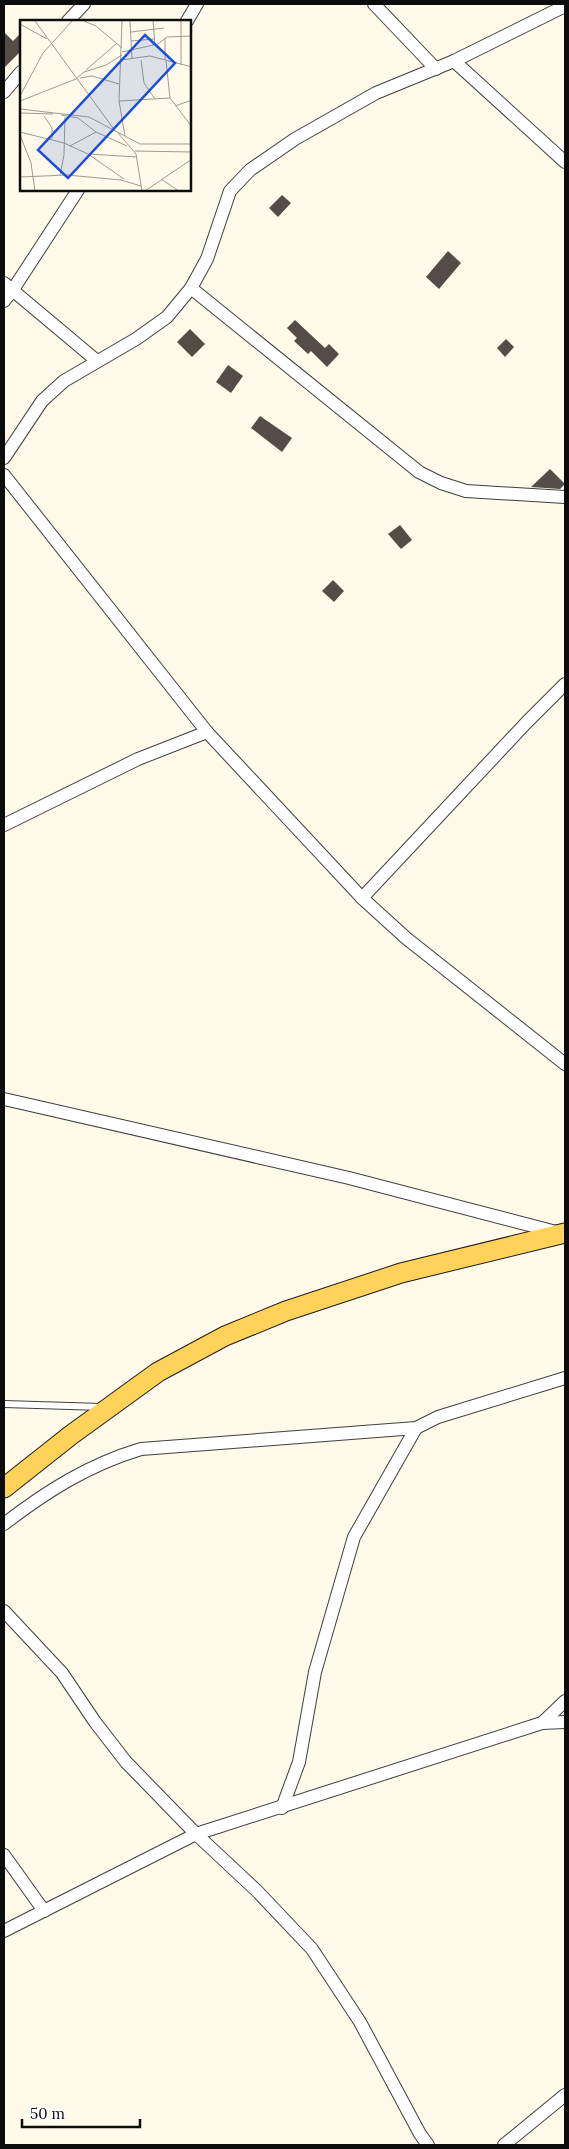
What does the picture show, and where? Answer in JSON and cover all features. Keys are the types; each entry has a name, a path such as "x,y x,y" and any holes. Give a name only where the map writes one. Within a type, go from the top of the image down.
{"main road":[{"path":"4,1488 158,1372 197,1350 286,1311 401,1273 564,1233"}],"street":[{"path":"69,20 84,4"},
{"path":"188,20 197,4"},
{"path":"374,4 436,69"},
{"path":"4,458 42,401 64,381 136,340 167,317 190,288 207,259 230,191 250,170 295,139 376,93 454,62 565,6"},
{"path":"454,62 565,162"},
{"path":"4,92 20,73"},
{"path":"4,301 8,287 77,191"},
{"path":"8,287 97,361"},
{"path":"190,288 419,472 441,483 466,491 565,498"},
{"path":"4,475 207,732 362,898 406,938 565,1064"},
{"path":"362,898 565,684"},
{"path":"4,825 138,759 207,732"},
{"path":"4,1099 349,1178 564,1233"},
{"path":"4,1524 46,1493 79,1474 111,1458 141,1449 416,1428 438,1417 565,1378"},
{"path":"282,1808 299,1762 315,1672 354,1537 416,1428"},
{"path":"4,1611 62,1673 95,1722 126,1762 196,1834 257,1890 312,1949 360,2022 420,2134 428,2145"},
{"path":"542,1724 565,1700"},
{"path":"4,1931 196,1834 542,1724 565,1722"},
{"path":"4,1855 44,1910"},
{"path":"504,2145 565,2095"}],"lane":[{"path":"4,1404 110,1407"}],"building":[{"path":"4,32 13,41 20,34 20,52 4,68"},
{"path":"282,195 291,203 278,217 269,208"},
{"path":"448,251 461,263 439,289 426,277"},
{"path":"295,320 325,348 329,344 339,354 327,367 311,351 308,354 294,341 297,338 287,328"},
{"path":"190,329 205,344 192,357 177,342"},
{"path":"506,339 514,347 505,357 497,348"},
{"path":"228,365 243,376 231,393 216,382"},
{"path":"260,416 292,438 282,452 251,428"},
{"path":"550,469 565,484 560,489 531,487"},
{"path":"400,525 412,540 401,549 388,534"},
{"path":"333,580 344,591 334,602 322,591"}]}
